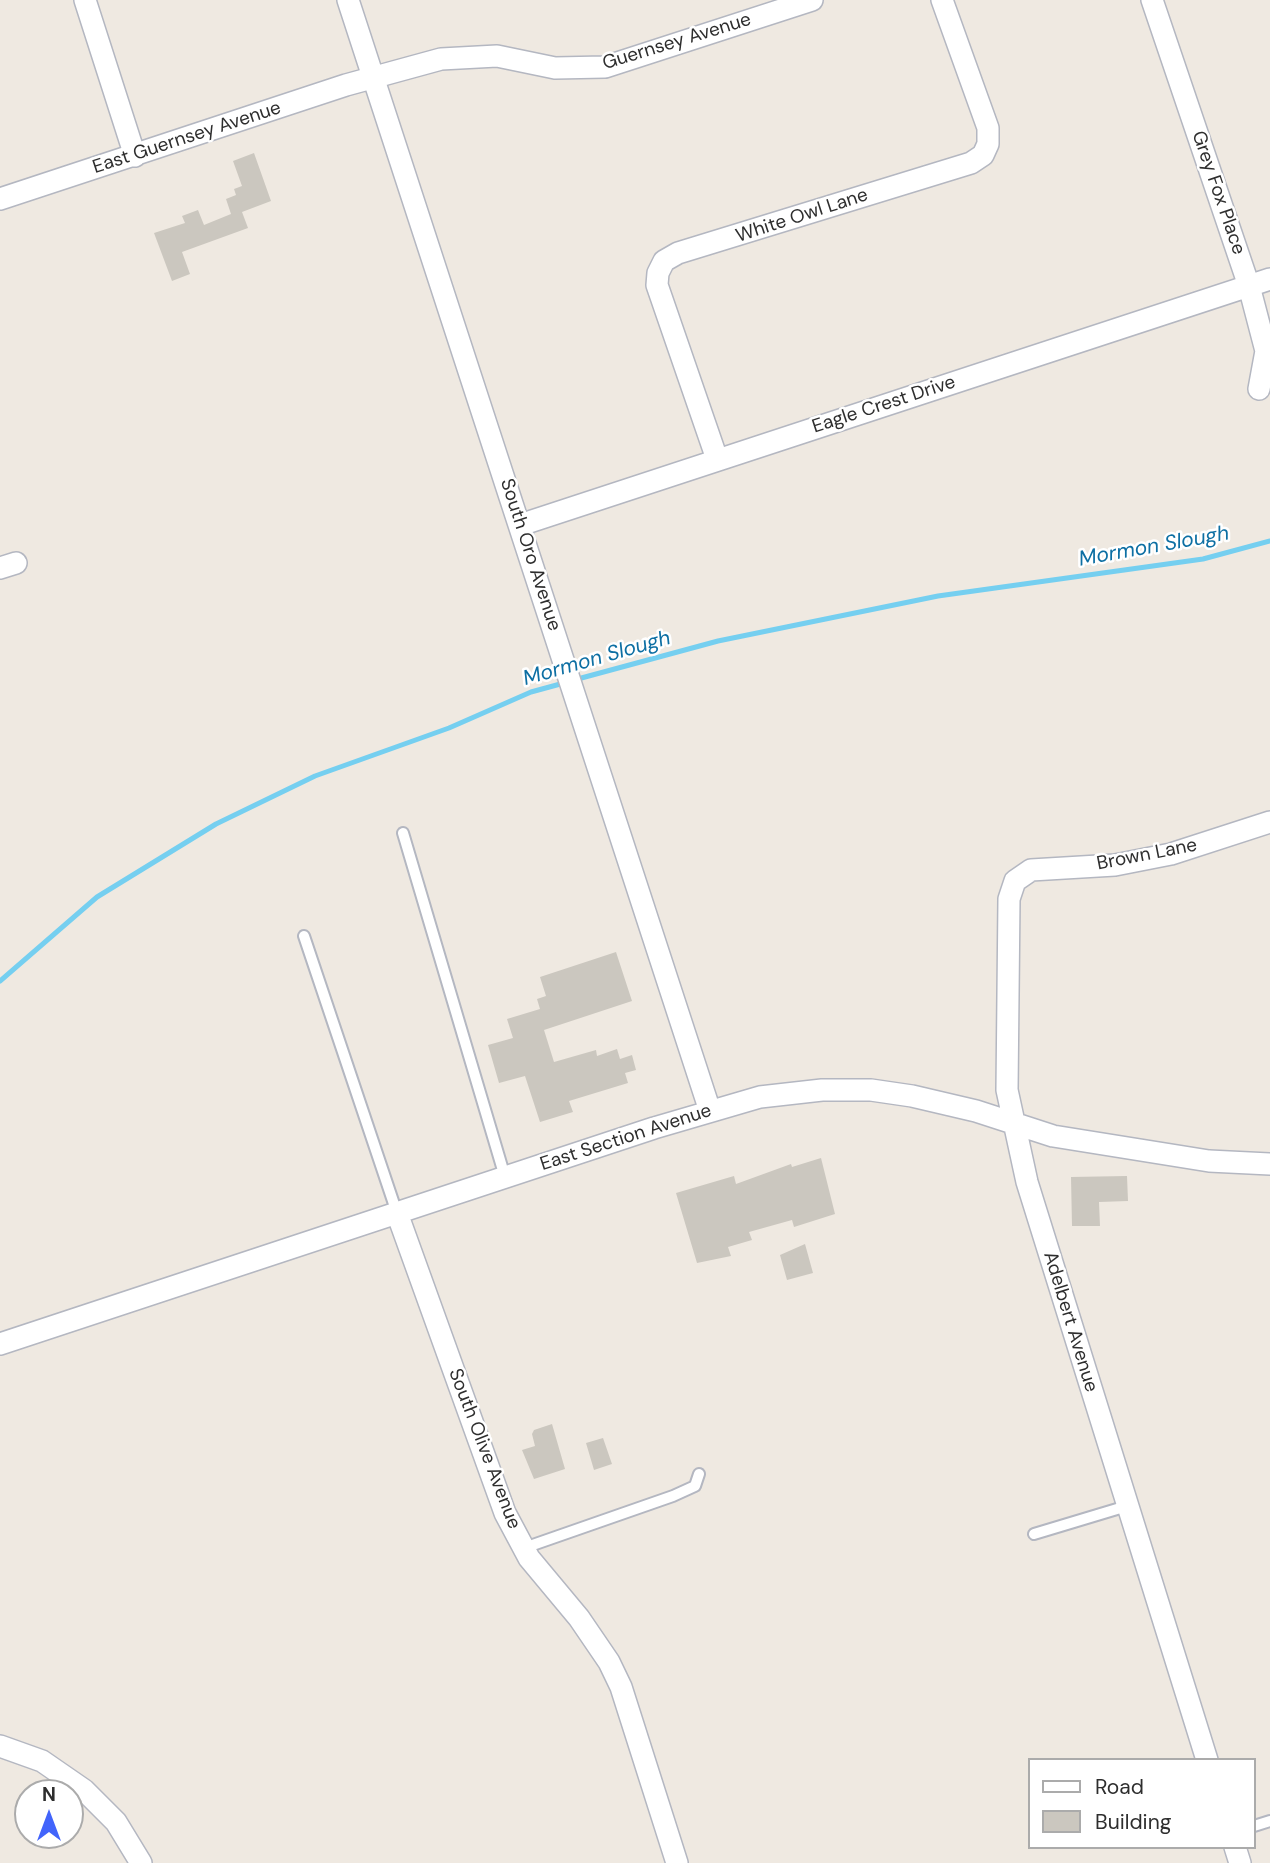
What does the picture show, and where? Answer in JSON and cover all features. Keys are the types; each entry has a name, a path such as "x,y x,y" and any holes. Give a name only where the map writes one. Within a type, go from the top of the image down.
{"street":[{"path":"85,0 135,156"},
{"name":"South Oro Avenue","path":"348,0 710,1111"},
{"name":"Guernsey Avenue","path":"375,77 461,56 497,56 571,69 605,67 813,0"},
{"name":"White Owl Lane","path":"717,459 657,285 658,273 664,261 678,253 971,163 983,155 988,144 988,128 942,0"},
{"name":"Grey Fox Place","path":"1153,0 1249,286 1266,351 1259,389"},
{"name":"East Guernsey Avenue","path":"0,199 375,77"},
{"name":"Eagle Crest Drive","path":"520,525 1270,279"},
{"name":"Brown Lane","path":"1022,875 1037,869 1115,865 1171,854 1270,822"},
{"name":"Adelbert Avenue","path":"1022,875 1015,881 1009,899 1007,1090 1014,1124 1027,1182 1206,1758"},
{"name":"East Section Avenue","path":"0,1344 505,1177 710,1111 773,1095 822,1090 871,1090 951,1105 1053,1136 1209,1161 1270,1164"},
{"name":"South Olive Avenue","path":"397,1213 505,1513 524,1548 595,1639 621,1687 677,1863"},
{"path":"0,1746 42,1761 84,1790 116,1822 141,1863"}],"lane":[{"path":"403,834 505,1177"},
{"path":"304,936 397,1213"},
{"path":"524,1548 673,1496 695,1486 698,1474"},
{"path":"1034,1534 1127,1506"}],"building":[{"path":"254,153 271,201 242,212 248,228 182,252 190,274 172,281 154,233 185,223 182,216 198,210 204,225 231,214 226,199 236,195 234,189 242,186 233,161"},
{"path":"616,952 632,1001 544,1030 554,1062 596,1050 597,1056 617,1049 620,1059 632,1055 636,1070 625,1073 628,1083 569,1101 573,1112 540,1122 525,1076 499,1083 488,1045 513,1038 507,1019 540,1009 537,999 546,996 540,977"},
{"path":"821,1158 835,1214 794,1227 792,1220 749,1232 752,1240 728,1247 731,1256 697,1263 676,1193 734,1176 736,1184 791,1164 792,1167"},
{"path":"1127,1176 1128,1201 1099,1202 1100,1226 1072,1226 1071,1177"},
{"path":"805,1244 813,1273 787,1280 780,1255"},
{"path":"552,1424 565,1469 534,1479 522,1450 535,1446 532,1434 534,1430"},
{"path":"603,1438 612,1464 594,1470 586,1443"}],"waterway":[{"name":"Mormon Slough","path":"574,680 718,641 938,596 1203,559 1270,541"},
{"name":"Mormon Slough","path":"0,981 97,897 216,824 315,776 449,728 531,692 564,683"}]}
